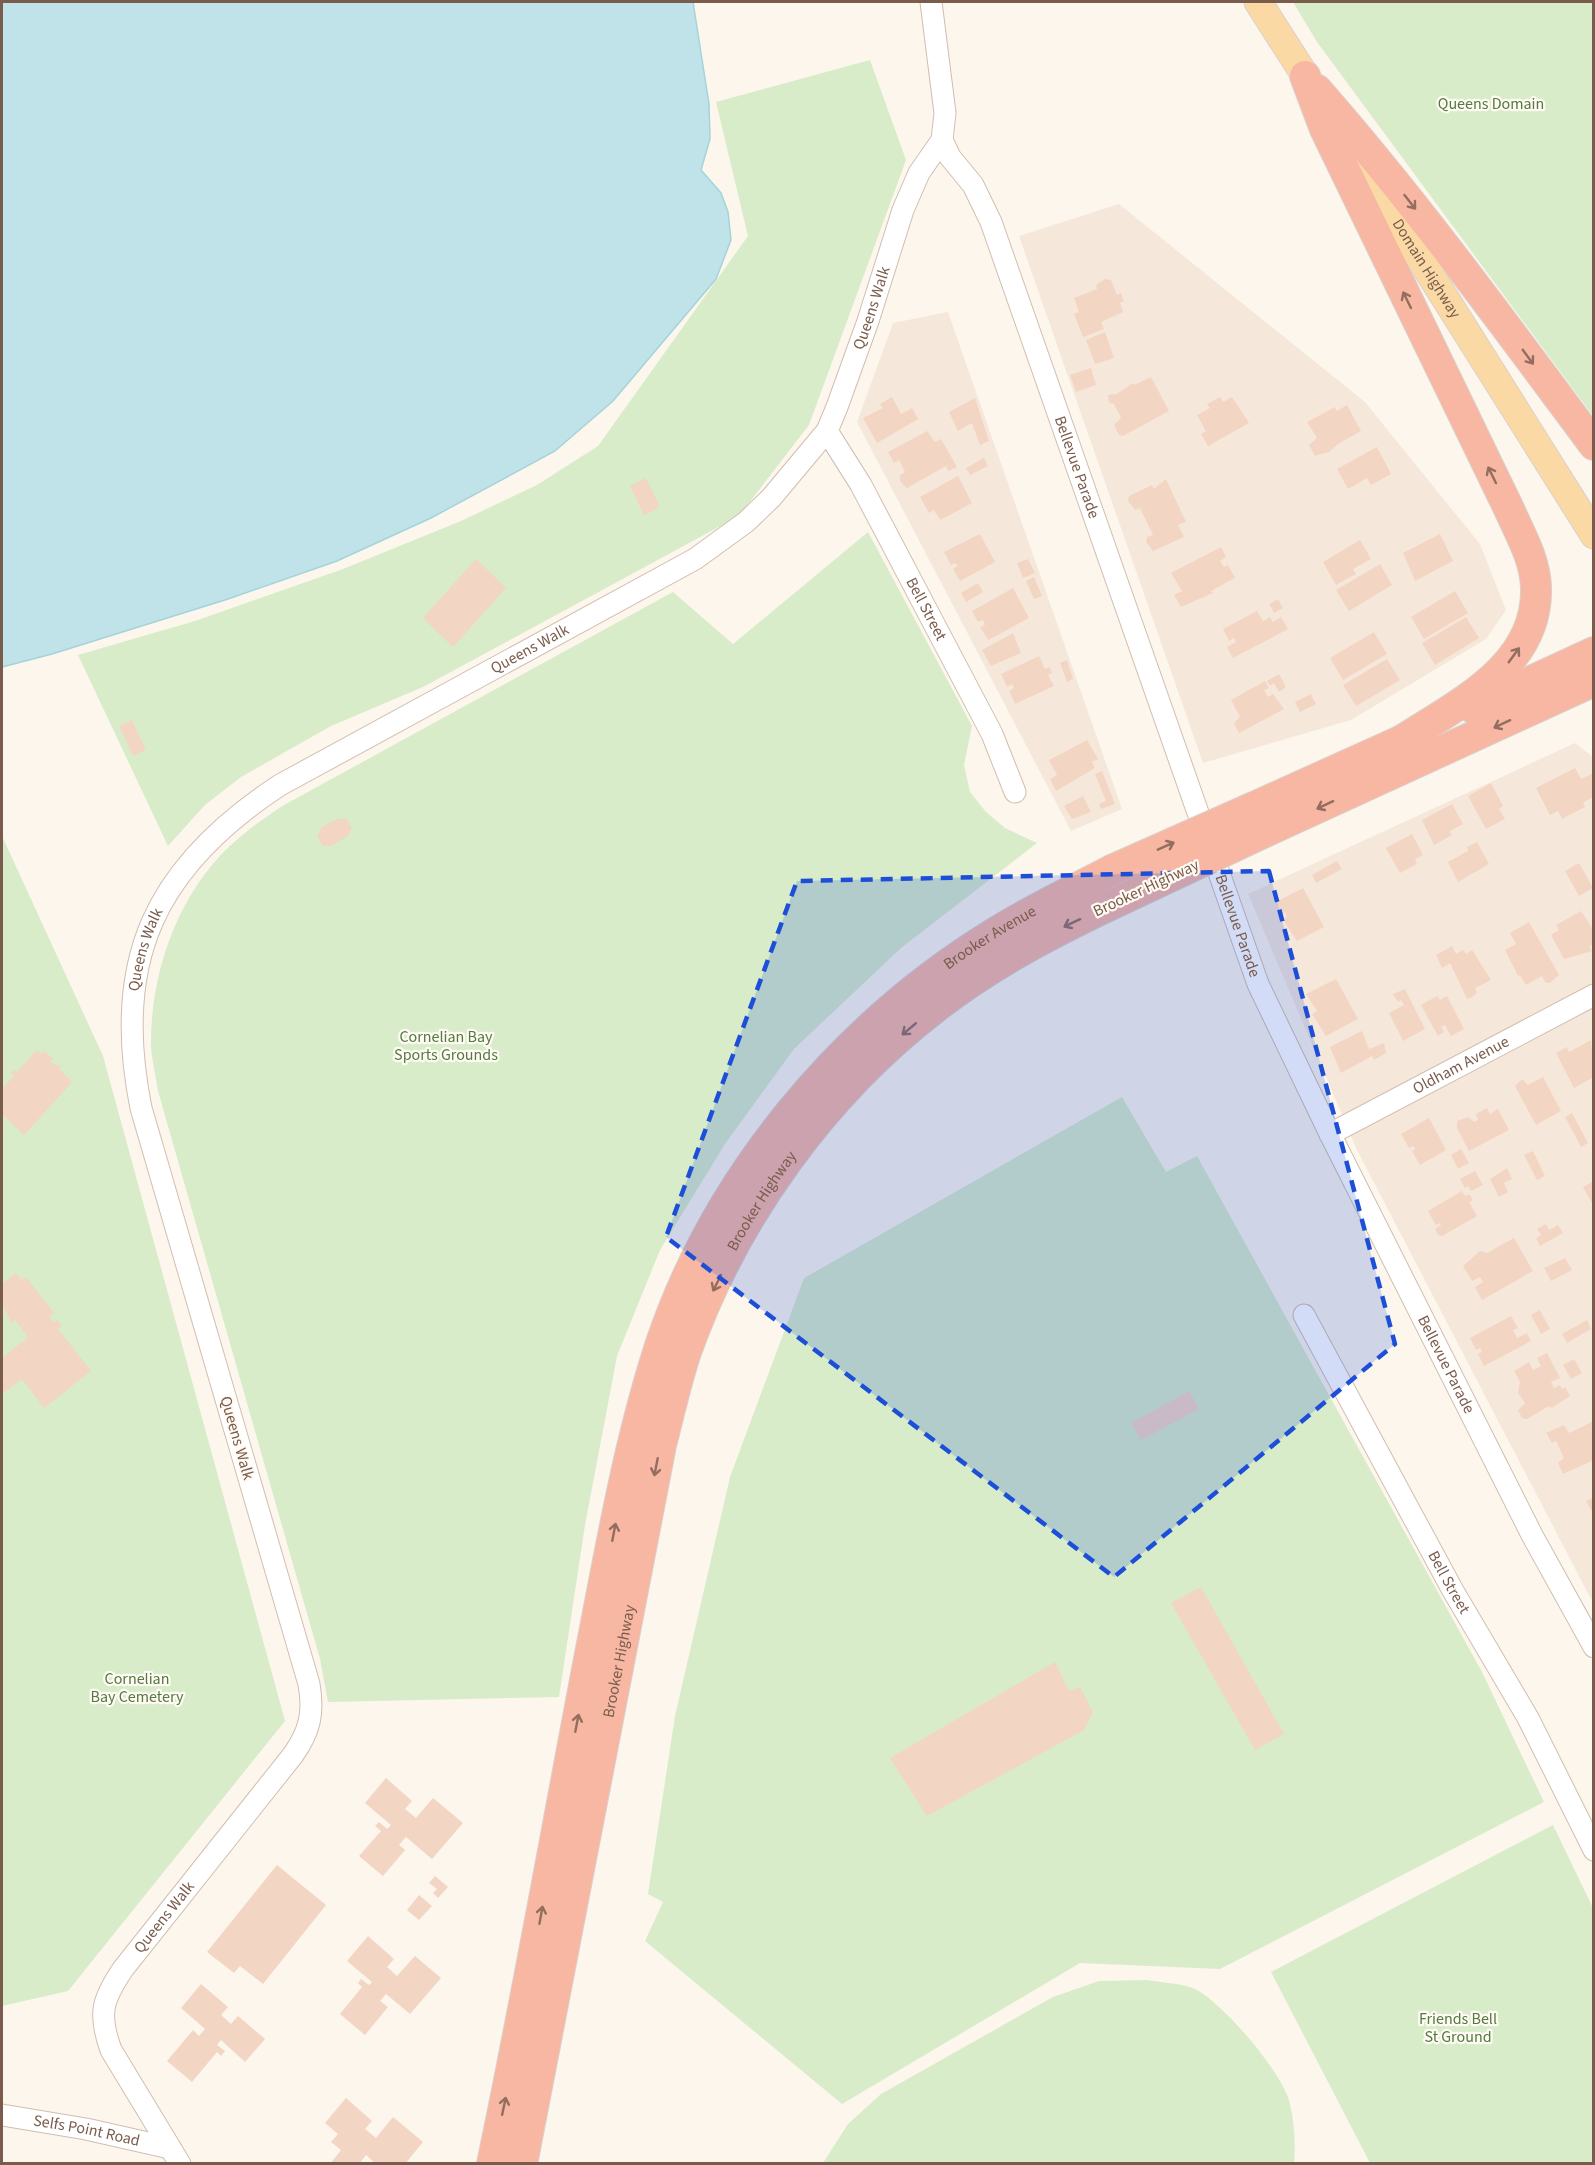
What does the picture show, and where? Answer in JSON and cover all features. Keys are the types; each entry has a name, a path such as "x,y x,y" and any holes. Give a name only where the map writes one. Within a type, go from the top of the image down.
{"highway":[{"path":"1305,76 1371,151 1479,290 1593,445"},
{"path":"1305,76 1325,129 1513,519 1530,557 1536,585 1534,618 1523,642 1505,668 1480,690 1401,741"},
{"name":"Brooker Highway","path":"522,2163 661,1444 686,1352 709,1299 736,1242 780,1170 827,1109 882,1052 937,1006 1009,957 1055,931 1125,898 1260,819 1401,741 1593,652"},
{"name":"Brooker Highway","path":"1112,870 1260,819 1593,681"},
{"name":"Brooker Avenue","path":"877,1021 923,982 997,931 1112,870"},
{"name":"Brooker Highway","path":"492,2163 628,1462 662,1342 691,1270 725,1205 750,1168 819,1079 877,1021"}],"main road":[{"name":"Domain Highway","path":"1258,2 1593,535"}],"street":[{"name":"Queens Walk","path":"175,2156 111,2050 104,2030 104,2004 109,1989 123,1969 293,1755 303,1741 312,1714 309,1684 137,1086 131,1050 132,988 148,931 162,903 187,866 219,830 243,809 280,785 695,559 737,529 771,498 827,431 868,321 903,210 920,173 942,140 945,113 932,2"},
{"name":"Bellevue Parade","path":"942,140 950,157 973,185 991,222 1258,984 1330,1134 1532,1536 1593,1647"},
{"name":"Bell Street","path":"827,431 861,485 992,734 1015,792"},
{"name":"Oldham Avenue","path":"1330,1134 1593,995"},
{"name":"Bell Street","path":"1304,1315 1452,1589 1528,1718 1593,1850"},
{"name":"Selfs Point Road","path":"2,2115 86,2129 175,2156"}],"highlighted area":[{"path":"1269,871 1395,1344 1114,1577 666,1237 797,881"}],"shaded area":[{"path":"1119,204 1365,402 1480,544 1506,610 1486,639 1351,720 1203,763 1019,236"},
{"path":"948,312 1122,809 1071,831 857,422 893,323"},
{"path":"1575,743 1593,757 1593,1603 1357,1150 1248,894"}],"green space":[{"name":"Queens Domain","path":"1293,2 1593,2 1593,416 1317,42"},
{"path":"870,60 906,160 809,425 739,516 423,687 331,726 241,777 205,805 168,846 78,655 195,621 343,569 461,521 537,485 598,446 748,236 716,102"},
{"name":"Cornelian Bay Sports Grounds","path":"868,532 972,726 964,765 970,792 986,812 1005,828 1037,843 901,948 794,1049 725,1144 660,1250 617,1356 585,1525 559,1697 328,1702 320,1659 158,1091 151,1046 156,989 163,960 185,905 219,857 245,833 284,805 673,592 733,644"},
{"name":"Cornelian Bay Cemetery","path":"2,836 103,1056 285,1721 68,1991 2,2006"},
{"path":"1122,1097 1166,1172 1197,1156 1482,1672 1544,1802 1220,1969 1080,1963 842,2104 645,1941 663,1902 648,1894 675,1716 730,1477 804,1278"},
{"name":"Friends Bell St Ground","path":"1553,1825 1593,1908 1593,2163 1370,2163 1271,1972"},
{"path":"1147,1980 1197,1990 1235,2022 1261,2053 1287,2095 1294,2129 1294,2163 823,2163 848,2124 881,2094 1053,1997 1099,1981"}],"water":[{"path":"2,2 693,2 709,104 710,139 701,170 721,193 728,212 731,240 716,279 613,401 555,451 431,518 337,561 228,599 52,654 2,667"}],"building":[{"path":"1105,279 1111,280 1117,295 1121,293 1124,301 1120,303 1123,312 1101,322 1104,329 1083,337 1074,314 1079,312 1074,298 1097,289 1096,285"},
{"path":"1105,332 1114,358 1095,364 1086,340"},
{"path":"1091,368 1096,385 1076,392 1070,375"},
{"path":"1151,377 1169,411 1123,436 1119,435 1114,425 1121,418 1114,404 1109,403 1108,395 1117,394 1133,383 1134,385"},
{"path":"892,397 901,414 912,408 918,419 877,443 863,418 883,408 880,404"},
{"path":"1220,397 1223,402 1232,397 1249,423 1208,446 1201,434 1206,431 1197,415 1210,408 1207,404"},
{"path":"975,398 989,441 980,445 972,423 958,431 949,412"},
{"path":"1347,405 1361,431 1329,452 1315,456 1309,445 1317,438 1307,422 1335,407 1337,411"},
{"path":"927,431 935,442 941,439 957,467 948,471 946,466 907,488 900,481 900,475 905,472 899,460 894,463 888,452"},
{"path":"1377,447 1391,474 1371,485 1367,478 1348,489 1337,469"},
{"path":"984,458 988,466 970,475 966,468"},
{"path":"958,476 972,503 940,520 934,510 929,513 920,497"},
{"path":"646,478 660,507 644,515 630,486"},
{"path":"1166,479 1186,522 1178,525 1184,537 1153,551 1146,542 1147,537 1153,535 1140,508 1135,510 1128,501 1129,496 1152,485 1154,489"},
{"path":"980,534 995,562 960,581 953,569 958,566 955,563 951,565 944,552"},
{"path":"1440,534 1453,561 1415,581 1403,553"},
{"path":"1360,540 1371,559 1353,569 1356,574 1336,585 1323,562"},
{"path":"1221,547 1226,557 1220,561 1224,567 1228,565 1235,578 1211,591 1213,593 1181,607 1174,595 1182,591 1171,573"},
{"path":"476,559 506,588 453,647 423,618"},
{"path":"1028,559 1035,573 1023,578 1017,563"},
{"path":"1380,564 1392,585 1349,611 1336,590"},
{"path":"1034,577 1042,596 1034,599 1026,581"},
{"path":"978,583 983,592 966,602 961,593"},
{"path":"1013,588 1029,618 988,640 980,627 985,625 983,620 978,622 972,611"},
{"path":"1455,591 1468,613 1424,639 1411,617"},
{"path":"1278,599 1283,608 1274,613 1269,604"},
{"path":"1257,611 1263,621 1270,617 1273,622 1281,617 1288,629 1233,658 1227,647 1236,642 1234,638 1229,641 1223,629"},
{"path":"1466,617 1479,638 1435,665 1422,643"},
{"path":"1374,632 1387,654 1343,680 1330,658"},
{"path":"1013,633 1021,653 991,666 982,650"},
{"path":"1039,656 1045,669 1050,667 1052,673 1048,675 1054,686 1015,704 1009,691 1014,688 1012,684 1007,687 1001,674"},
{"path":"1387,659 1400,680 1356,706 1343,685"},
{"path":"1067,660 1073,679 1067,682 1060,663"},
{"path":"1279,674 1286,687 1279,692 1274,683 1270,686 1267,681"},
{"path":"1265,681 1269,688 1264,690 1268,697 1273,694 1284,709 1239,733 1234,723 1240,717 1231,700"},
{"path":"1311,694 1316,704 1300,712 1295,702"},
{"path":"132,720 146,750 133,756 119,726"},
{"path":"1087,740 1098,759 1092,762 1095,768 1056,791 1050,779 1057,775 1049,760"},
{"path":"1575,768 1581,779 1594,773 1594,796 1583,803 1585,807 1562,819 1558,811 1550,815 1536,788"},
{"path":"1102,771 1115,804 1101,809 1099,804 1106,801 1095,774"},
{"path":"1491,783 1503,806 1499,809 1505,819 1486,829 1468,796"},
{"path":"1083,796 1091,812 1072,819 1064,806"},
{"path":"1452,804 1463,824 1450,831 1452,835 1434,845 1422,820"},
{"path":"337,819 347,819 352,828 348,836 331,846 323,846 317,836 322,827"},
{"path":"1412,834 1423,855 1415,859 1417,864 1400,873 1386,848"},
{"path":"1477,842 1489,864 1458,882 1448,862 1468,851 1467,847"},
{"path":"1337,861 1342,869 1316,883 1312,875"},
{"path":"1579,863 1593,888 1579,896 1565,871"},
{"path":"1303,888 1324,927 1297,941 1283,920 1287,917 1285,912 1282,914 1276,902"},
{"path":"1581,911 1594,931 1594,944 1589,946 1592,951 1564,959 1551,935 1559,930 1556,925"},
{"path":"1529,922 1559,975 1550,983 1546,983 1542,976 1526,985 1520,975 1518,976 1505,950 1516,944 1510,933"},
{"path":"1452,946 1456,954 1463,950 1466,954 1472,950 1491,980 1475,988 1477,993 1471,998 1467,999 1450,963 1442,968 1436,955"},
{"path":"1336,979 1358,1019 1326,1036 1312,1014 1317,1011 1306,994"},
{"path":"1405,989 1425,1029 1403,1041 1389,1013 1404,1005 1401,1000 1398,1002 1393,994"},
{"path":"1437,996 1440,1000 1447,996 1464,1029 1451,1036 1445,1025 1441,1027 1444,1032 1438,1036 1421,1005"},
{"path":"1362,1031 1369,1049 1384,1043 1386,1053 1374,1060 1372,1056 1341,1073 1330,1047"},
{"path":"1591,1040 1594,1077 1574,1088 1556,1053 1567,1047 1569,1052"},
{"path":"37,1050 42,1054 45,1051 53,1059 50,1062 61,1067 59,1069 72,1082 24,1135 2,1114 2,1089 14,1076 11,1073 14,1070 17,1072"},
{"path":"1543,1077 1561,1111 1536,1125 1515,1086 1522,1079 1528,1085"},
{"path":"1487,1108 1490,1114 1498,1109 1509,1130 1469,1151 1457,1128 1457,1121 1468,1117 1474,1122 1478,1120 1476,1114"},
{"path":"1572,1113 1588,1143 1581,1147 1565,1117"},
{"path":"1429,1118 1446,1150 1420,1165 1412,1151 1415,1149 1413,1146 1409,1148 1401,1134"},
{"path":"1461,1149 1469,1163 1458,1169 1451,1155"},
{"path":"1533,1151 1545,1176 1537,1180 1524,1155"},
{"path":"1507,1168 1512,1179 1504,1183 1508,1192 1499,1197 1490,1179"},
{"path":"1475,1171 1483,1185 1471,1191 1468,1186 1465,1188 1460,1179"},
{"path":"1594,1181 1594,1207 1583,1187"},
{"path":"1462,1191 1465,1196 1469,1194 1473,1200 1469,1202 1477,1216 1442,1236 1438,1235 1435,1229 1441,1225 1440,1223 1436,1225 1428,1211"},
{"path":"1546,1224 1549,1230 1558,1225 1563,1233 1540,1246 1536,1238 1541,1235 1537,1229"},
{"path":"1514,1238 1533,1271 1482,1300 1475,1287 1483,1282 1480,1277 1472,1281 1463,1266 1480,1251 1487,1253"},
{"path":"1565,1258 1572,1270 1551,1281 1544,1268"},
{"path":"16,1273 22,1280 26,1277 54,1313 49,1317 53,1322 57,1320 62,1326 58,1329 91,1371 44,1408 22,1379 3,1393 2,1391 2,1358 28,1337 15,1320 12,1323 2,1304 2,1284"},
{"path":"1540,1310 1550,1329 1541,1334 1531,1315"},
{"path":"1511,1316 1518,1328 1513,1330 1517,1338 1527,1333 1531,1341 1484,1366 1478,1354 1482,1351 1480,1348 1476,1350 1470,1338"},
{"path":"1587,1320 1591,1329 1567,1343 1562,1334"},
{"path":"1547,1353 1560,1378 1551,1382 1554,1388 1560,1385 1562,1389 1565,1387 1570,1396 1552,1408 1549,1406 1527,1419 1522,1418 1518,1410 1525,1403 1518,1393 1520,1382 1514,1371 1529,1362 1533,1370 1541,1366 1537,1358"},
{"path":"1574,1359 1582,1373 1571,1379 1563,1365"},
{"path":"1189,1391 1199,1409 1141,1440 1131,1423"},
{"path":"1594,1421 1594,1460 1563,1474 1558,1463 1564,1458 1556,1441 1552,1443 1546,1433 1564,1425 1569,1433"},
{"path":"1594,1497 1594,1515 1586,1501"},
{"path":"1201,1587 1284,1734 1255,1750 1171,1603"},
{"path":"1055,1662 1069,1691 1080,1687 1093,1712 1084,1730 927,1816 890,1758"},
{"path":"386,1778 412,1801 405,1809 416,1818 433,1798 463,1823 432,1859 406,1837 399,1845 405,1850 383,1876 359,1856 381,1831 375,1826 379,1822 387,1829 391,1825 365,1803"},
{"path":"277,1865 326,1905 263,1984 240,1966 234,1973 207,1952"},
{"path":"435,1876 448,1887 438,1898 433,1893 437,1889 429,1883"},
{"path":"419,1895 432,1906 419,1920 407,1910"},
{"path":"368,1936 394,1959 387,1967 397,1976 415,1956 441,1978 410,2014 386,1994 380,2001 388,2007 365,2035 340,2014 362,1987 358,1983 361,1979 369,1985 372,1982 347,1961"},
{"path":"201,1984 228,2007 221,2015 231,2024 238,2016 265,2039 245,2062 221,2040 217,2045 225,2051 221,2056 217,2052 192,2082 167,2061 193,2030 199,2036 205,2029 181,2008"},
{"path":"346,2098 372,2121 365,2129 376,2138 393,2117 423,2142 405,2164 376,2164 366,2155 359,2164 330,2164 341,2150 331,2142 338,2134 325,2123"}]}
